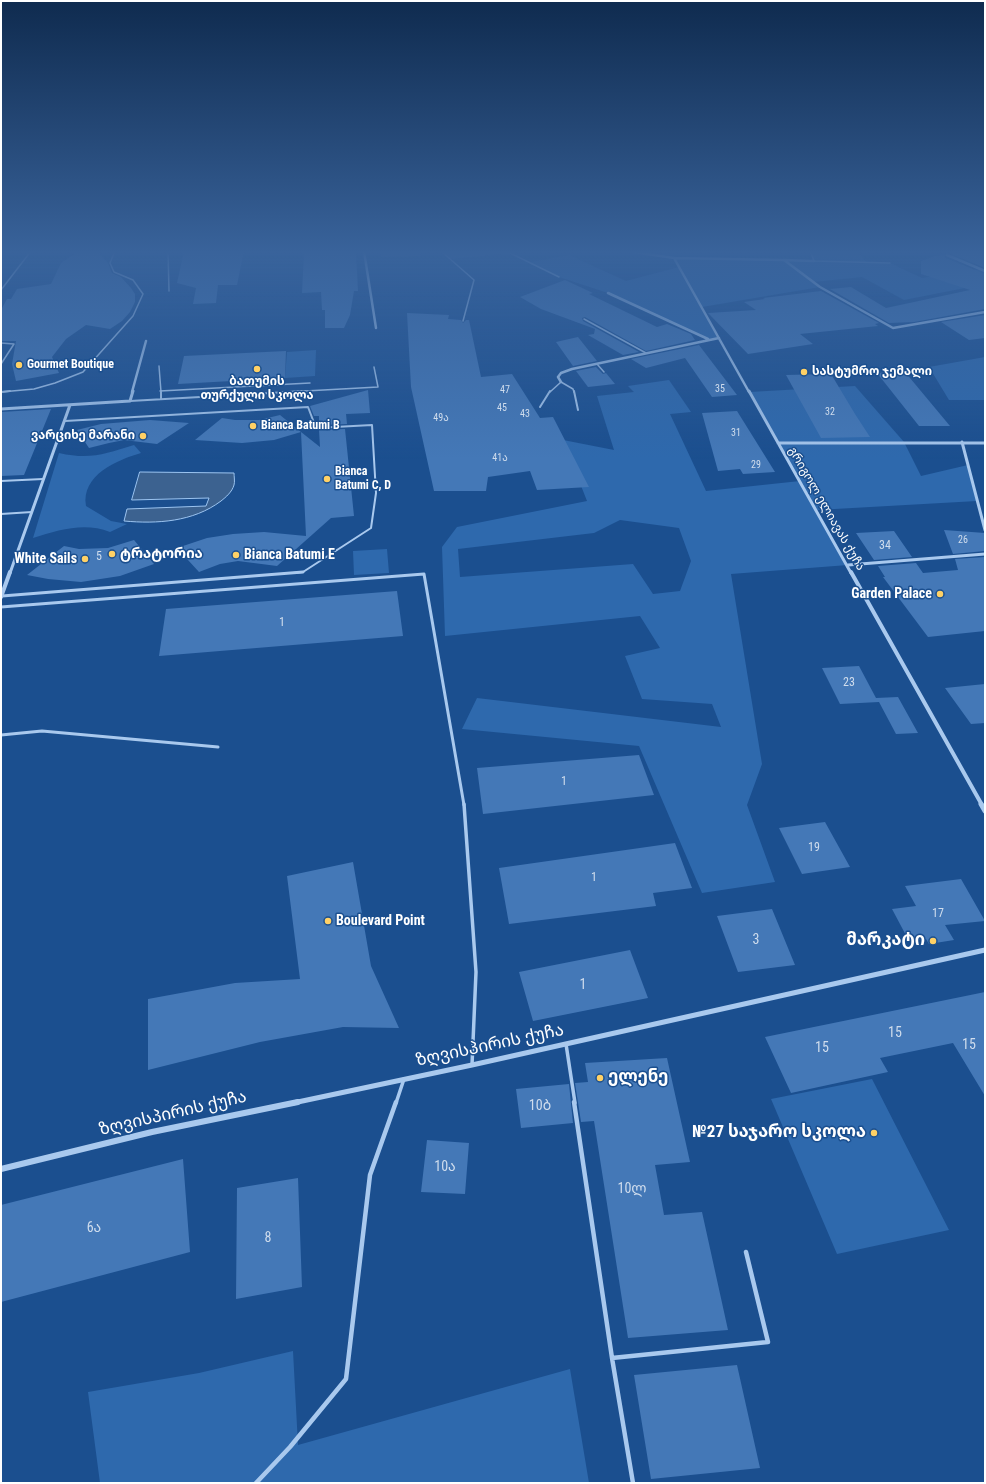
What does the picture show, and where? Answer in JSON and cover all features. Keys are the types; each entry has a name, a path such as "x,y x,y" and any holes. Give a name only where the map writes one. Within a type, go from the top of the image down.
{"street":[{"path":"375,320 376,328"},
{"path":"666,320 708,340"},
{"name":"გრიგოლ ელიავას ქუჩა","path":"709,320 985,810"},
{"path":"879,320 893,328 938,320"},
{"path":"561,382 558,377 561,373 646,352 719,338"},
{"path":"1,409 130,401 146,341"},
{"path":"1,597 70,405"},
{"path":"962,442 985,530"},
{"path":"778,443 985,442"},
{"path":"848,565 985,554"},
{"name":"ზღვისპირის ქუჩა","path":"1,1169 152,1132 472,1065 985,950"}],"lane":[{"path":"1,392 34,389 55,383 83,372 129,320"},
{"path":"586,320 646,352"},
{"path":"1,343 14,344 1,364"},
{"path":"597,364 604,372"},
{"path":"159,366 161,399"},
{"path":"130,401 378,387 374,367"},
{"path":"540,407 551,390 561,382 573,389 578,410"},
{"path":"160,391 310,383"},
{"path":"1,597 303,572 371,528 376,493 372,425 316,428 308,407 64,421"},
{"path":"1,481 43,479"},
{"path":"1,514 32,512"},
{"path":"1,607 424,574 464,802 476,972 472,1065"},
{"path":"1,735 42,730 218,748"},
{"path":"566,1043 612,1358 633,1483"},
{"path":"256,1483 290,1447 346,1379 370,1176 404,1079"},
{"path":"612,1358 768,1342 746,1252"}],"shaded area":[{"path":"666,320 709,320 719,338 708,340"},
{"path":"316,350 315,376 285,378 287,352"},
{"path":"985,357 985,400 949,400 929,367"},
{"path":"669,380 691,412 670,414 706,491 800,481 750,392 855,386 904,442 921,476 968,465 977,501 817,510 848,565 731,574 762,764 747,805 775,882 702,893 639,746 462,729 477,698 721,727 712,704 642,699 625,656 660,648 640,616 445,636 442,547 457,527 587,501 563,440 614,450 597,396 634,392 628,386","holes":["620,520 679,528 691,561 680,591 653,594 633,564 460,577 458,549 594,533"]},
{"path":"134,445 141,453 122,460 103,470 95,477 89,486 86,495 86,506 111,521 127,524 110,532 100,529 81,527 52,532 33,538 59,453 89,456"},
{"path":"140,472 234,473 234,484 233,488 223,499 210,508 199,513 162,522 124,521 127,509 206,506 209,498 132,500"},
{"path":"387,549 389,573 354,575 353,551"},
{"path":"872,1079 949,1230 837,1254 771,1099"},
{"path":"293,1351 298,1445 570,1369 589,1483 100,1483 88,1392 199,1373"}],"building":[{"path":"1,320 123,320 110,329 86,325 66,339 52,357 59,373 16,381 12,364 16,341 1,341"},
{"path":"325,320 348,320 344,328 325,328"},
{"path":"407,320 461,320 463,323 466,320 469,320 481,377 512,374 540,418 553,417 589,487 537,490 530,471 488,477 486,491 434,491 411,387"},
{"path":"571,320 583,320 639,352 623,355 588,335 594,334 595,329"},
{"path":"591,320 643,320 657,327 667,324 691,334 695,340 646,351"},
{"path":"715,320 874,320 879,323 875,324 878,326 800,334 813,344 748,354"},
{"path":"884,320 924,320 914,322 889,323"},
{"path":"952,320 985,320 985,338 969,340 941,322"},
{"path":"578,337 597,361 573,366 556,342"},
{"path":"699,345 737,395 712,397 685,358 646,368 631,359"},
{"path":"286,351 285,378 178,384 184,356"},
{"path":"596,367 603,374 606,373 615,384 588,387 576,371"},
{"path":"905,372 950,426 919,426 877,373"},
{"path":"831,374 870,437 821,438 786,375"},
{"path":"368,390 370,413 346,414 347,424 319,425 319,416 314,416 310,406"},
{"path":"51,409 24,475 1,476 1,412"},
{"path":"737,411 775,472 743,474 740,469 718,471 702,413"},
{"name":"Bianca Batumi B","path":"280,415 301,432 274,440 242,443 195,440 222,418 235,420 259,420"},
{"path":"150,420 189,423 157,444 124,440 89,448 77,430 101,424"},
{"path":"345,429 354,516 331,518 277,566 238,561 220,564 199,572 177,548 207,538 233,534 264,532 306,536 301,432 320,447 319,430"},
{"path":"944,530 985,533 985,551 953,554"},
{"path":"894,531 912,557 874,560 856,533"},
{"path":"134,540 154,564 120,576 81,582 48,579 27,575 64,546 79,549 108,548"},
{"name":"Garden Palace","path":"985,557 985,631 928,637 883,577 885,577 878,566 916,563 923,573 958,570 955,559"},
{"path":"397,591 403,636 159,656 166,609"},
{"path":"859,666 876,698 898,697 918,733 896,734 879,702 840,704 822,668"},
{"path":"985,684 985,723 971,724 945,688"},
{"path":"639,755 654,795 483,814 477,768"},
{"path":"825,822 850,867 802,874 779,828"},
{"path":"675,843 692,888 653,893 656,906 509,924 499,868"},
{"name":"Boulevard Point","path":"353,862 371,966 399,1028 343,1027 260,1042 148,1070 148,999 235,983 300,979 287,876"},
{"path":"961,879 985,921 945,925 954,940 929,944 926,939 909,941 892,909 916,906 905,886"},
{"path":"772,909 795,965 738,972 717,916"},
{"path":"630,950 648,998 533,1021 519,972"},
{"path":"985,992 985,1096 953,1043 880,1058 888,1072 791,1093 765,1037"},
{"path":"667,1058 690,1162 655,1165 664,1215 702,1212 728,1330 628,1338 594,1121 581,1122 575,1083 588,1082 585,1063"},
{"path":"569,1084 573,1123 521,1128 516,1089"},
{"path":"427,1140 469,1143 465,1194 421,1192"},
{"path":"183,1159 190,1252 1,1302 1,1205"},
{"path":"298,1178 302,1287 236,1299 237,1188"},
{"path":"737,1365 760,1468 651,1479 634,1375"}],"place":[{"name":"Gourmet Boutique","path":"19,365"},
{"name":"ბათუმის თურქული სკოლა","path":"257,369"},
{"name":"სასტუმრო ჯემალი","path":"804,372"},
{"name":"Bianca Batumi B","path":"253,426"},
{"name":"ვარციხე მარანი","path":"143,436"},
{"name":"Bianca Batumi C, D","path":"327,479"},
{"name":"ტრატორია","path":"112,554"},
{"name":"Bianca Batumi E","path":"236,555"},
{"name":"White Sails","path":"85,559"},
{"name":"Garden Palace","path":"940,594"},
{"name":"Boulevard Point","path":"328,921"},
{"name":"მარკატი","path":"933,941"},
{"name":"ელენე","path":"600,1078"},
{"name":"№27 საჯარო სკოლა","path":"874,1133"}]}
